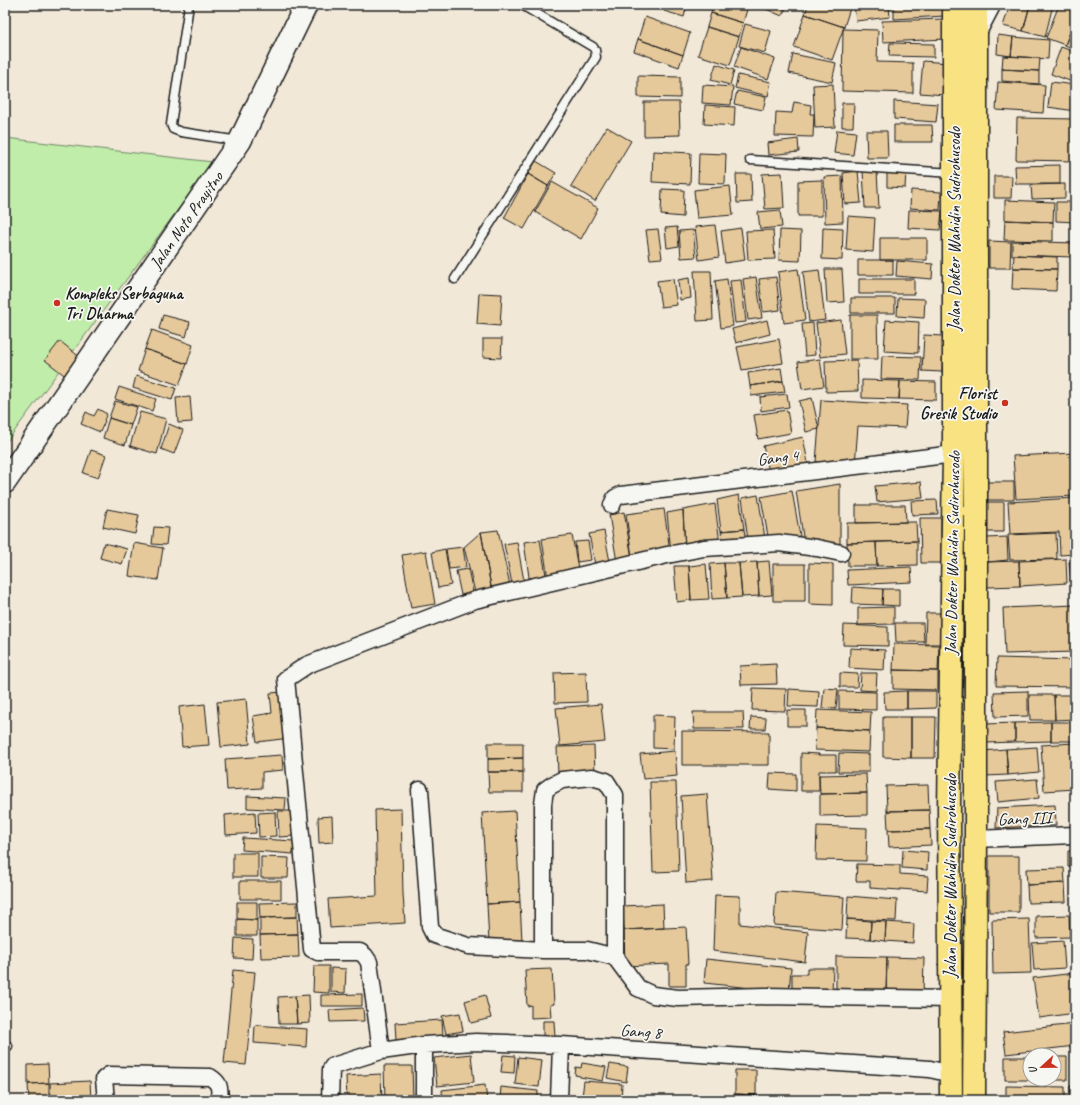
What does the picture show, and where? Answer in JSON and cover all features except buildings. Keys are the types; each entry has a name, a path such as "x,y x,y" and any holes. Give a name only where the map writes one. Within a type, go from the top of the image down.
{"highway":[{"name":"Jalan Dokter Wahidin Sudirohusodo","path":"951,1100 949,808 954,454 954,5"},
{"name":"Jalan Dokter Wahidin Sudirohusodo","path":"974,1100 976,839 976,5"},
{"path":"951,999 974,999"}],"street":[{"path":"977,28 989,5"},
{"name":"Jalan Noto Prayitno","path":"5,482 240,141 303,6"},
{"name":"Gang 4","path":"612,505 615,498 621,495 954,454"},
{"path":"381,1051 369,962 366,956 360,952 318,952 312,949 286,679 307,665 475,600 652,558 704,548 779,543 841,553"},
{"path":"543,950 543,804 545,790 562,780 592,777 606,781 615,795 615,957 638,988 653,995 678,998 765,996 951,999"},
{"path":"420,790 430,927 434,935 468,946 543,950 587,950 615,957"},
{"name":"Gang III","path":"976,839 1075,835"},
{"name":"Gang 8","path":"330,1100 331,1069 333,1066 381,1051 424,1045 476,1042 561,1045 930,1069 952,1074"},
{"path":"424,1045 424,1100"},
{"path":"559,1100 561,1045"},
{"path":"106,1100 104,1079 109,1075 210,1077 218,1083 220,1100"}],"lane":[{"path":"188,5 171,124 173,130 240,141"},
{"path":"455,279 596,57 593,47 522,5"},
{"path":"750,160 954,173"}],"green space":[{"name":"Kompleks Serbaguna Tri Dharma","path":"5,138 213,162 5,444"}],"place":[{"name":"Kompleks Serbaguna Tri Dharma","path":"57,303"},
{"name":"Florist Gresik Studio","path":"1005,403"}]}
